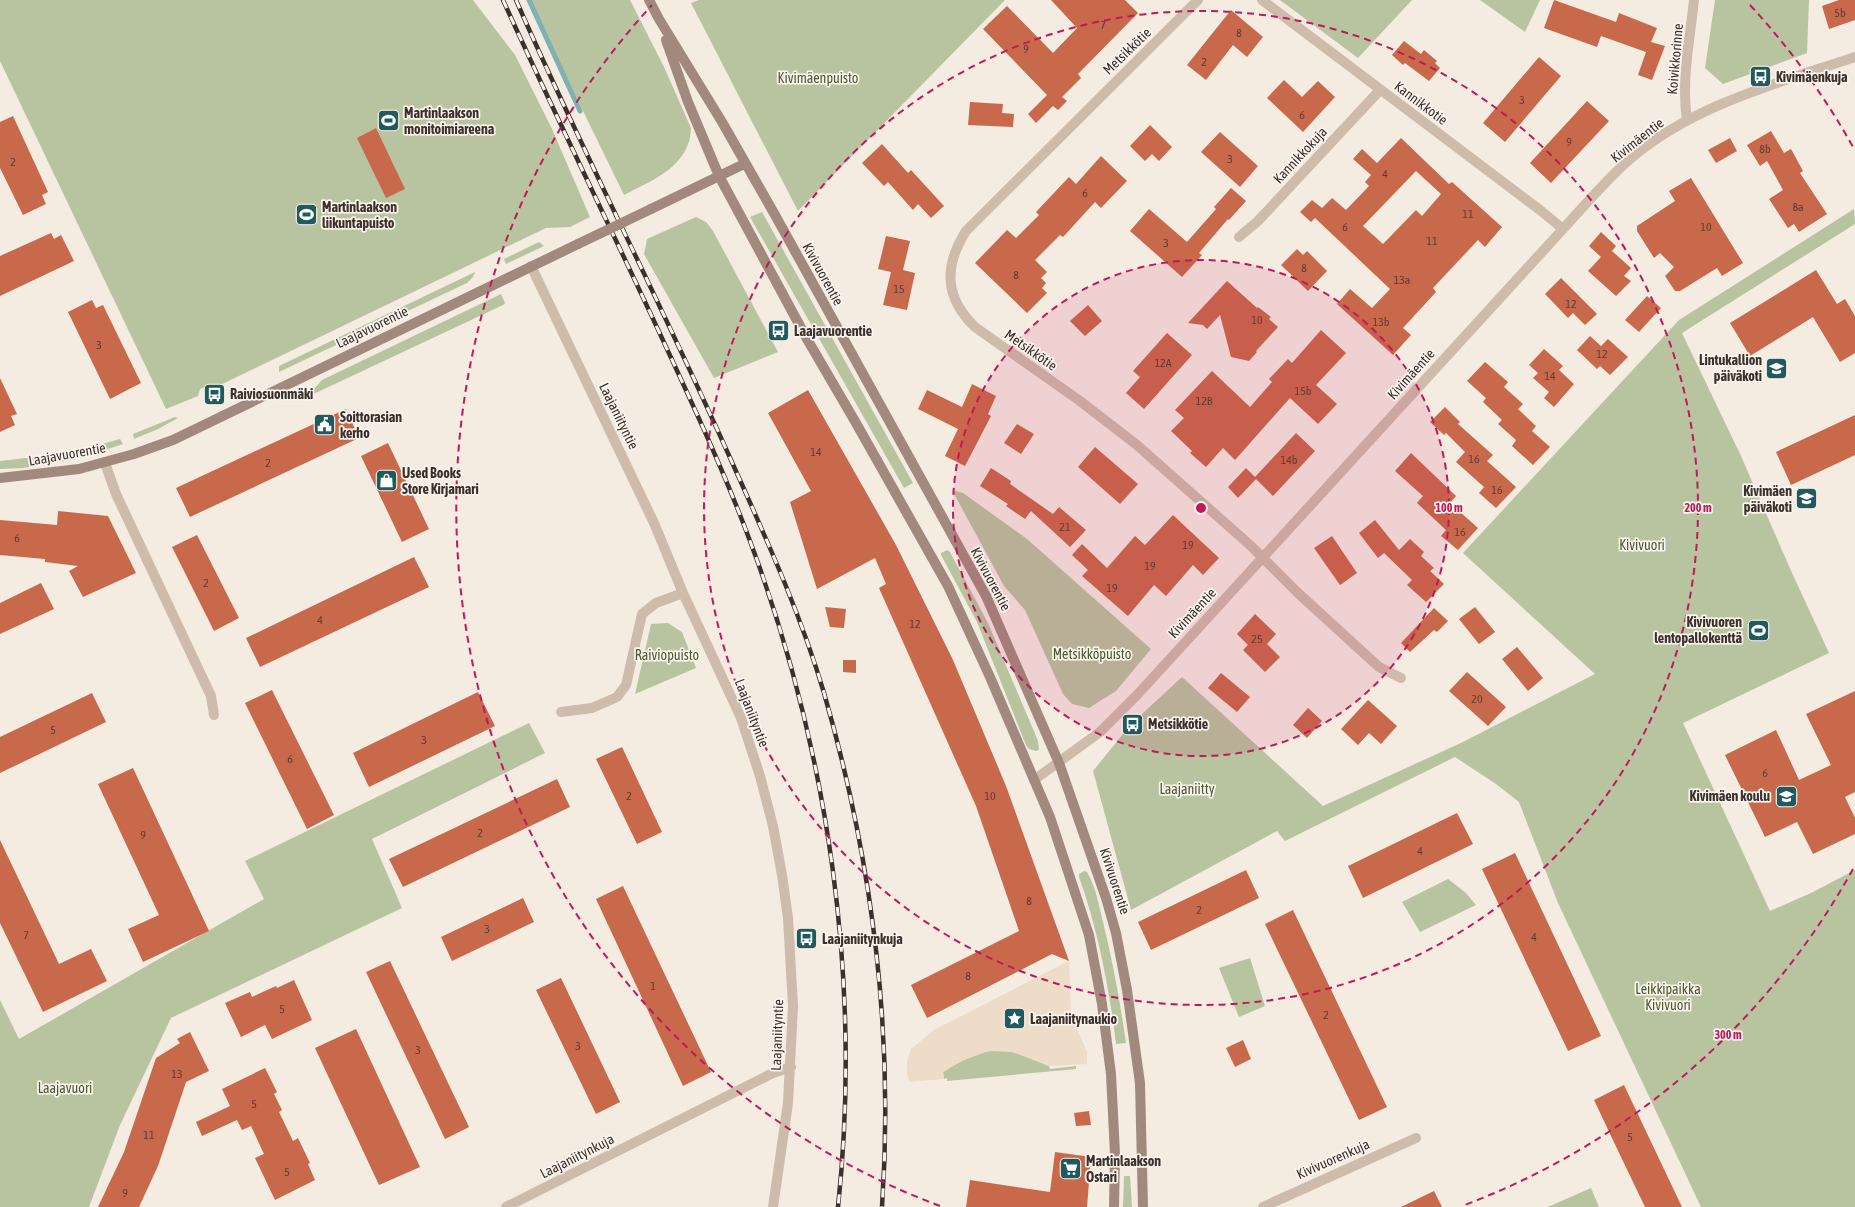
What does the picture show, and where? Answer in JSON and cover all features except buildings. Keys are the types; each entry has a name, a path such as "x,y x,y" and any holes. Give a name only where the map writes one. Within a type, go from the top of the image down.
{"street":[{"name":"Kivivuorentie","path":"649,0 722,122 744,164 775,215 986,596 1059,763 1106,898 1116,933 1128,990 1140,1083 1143,1207"},
{"name":"Metsikkötie","path":"1198,0 966,231 958,244 953,258 950,272 951,289 963,316 974,327 1080,401 1134,443 1251,546 1262,559 1379,666 1401,678"},
{"name":"Kannikkotie","path":"1262,0 1563,229"},
{"name":"Koivikkorinne","path":"1687,120 1685,104 1686,71 1694,0"},
{"name":"Kivivuorentie","path":"659,19 688,102 718,176 807,339 948,586 990,677 1050,817 1089,935 1102,1004 1109,1052 1112,1088 1115,1154 1114,1207"},
{"name":"Kivimäentie","path":"1034,780 1100,732 1119,713 1262,559 1563,229 1630,159 1655,140 1687,120 1747,94 1855,58"},
{"name":"Kannikkokuja","path":"1239,237 1258,221 1380,90"},
{"name":"Laajavuorentie","path":"0,478 55,473 105,463 134,454 193,431 744,164"},
{"name":"Laajaniityntie","path":"531,266 654,523 683,593 741,718 760,776 773,826 788,918 793,1006 788,1103 772,1207"},
{"path":"105,463 116,494 211,696 214,715"},
{"path":"561,712 592,708 617,697 626,685 642,614 656,603 683,593"},
{"name":"Laajaniitynkuja","path":"506,1207 773,1073 790,1067"},
{"name":"Kivivuorenkuja","path":"1263,1207 1416,1138"}],"green space":[{"name":"Martinlaakson liikuntapuisto","path":"0,0 473,0 515,55 552,129 590,217 570,227 546,228 218,386 213,384 200,389 198,396 166,409 0,61"},
{"path":"529,0 630,0 664,67 691,128 689,141 684,152 677,162 668,170 647,184 624,195"},
{"name":"Kivimäenpuisto","path":"699,0 1005,0 798,211 691,3"},
{"path":"1280,0 1412,0 1358,58"},
{"path":"1480,0 1540,0 1525,32"},
{"path":"1715,0 1809,0 1807,53 1723,84 1705,68"},
{"name":"Kivivuori","path":"1854,209 1855,224 1682,333 1741,456 1829,653 1683,723 1770,911 1811,893 1855,870 1855,1207 1701,1207 1558,903 1519,802 1496,784 1455,757 1285,841 1277,831 1131,910 1093,771 1123,734 1133,730 1142,714 1182,677 1323,806 1463,742 1595,674 1463,553 1679,320"},
{"path":"762,212 913,483 904,488 750,217"},
{"path":"696,217 706,222 713,231 778,352 714,378 644,254 647,239"},
{"path":"539,242 544,246 506,264 504,259"},
{"path":"475,272 473,277 467,283 279,372 279,366"},
{"path":"501,294 505,303 503,305 305,398 303,394 315,388 322,380"},
{"path":"175,417 178,418 158,429 134,439 133,434"},
{"path":"120,439 123,444 80,458 79,451 81,450"},
{"path":"69,453 71,460 23,468 0,469 0,461"},
{"name":"Metsikköpuisto","path":"952,490 963,493 1027,539 1151,649 1116,691 1089,708 1072,704 1063,694 1025,610 1004,586"},
{"path":"947,550 950,552 988,623 1038,741 1039,750 1036,751 1029,749 1026,745 977,622 941,555 941,553"},
{"name":"Raiviopuisto","path":"668,623 682,632 696,668 635,694 651,624"},
{"name":"Laajavuori","path":"529,723 545,753 372,839 402,908 171,1018 120,1125 89,1207 0,1207 0,1000 19,1039 264,899 245,861"},
{"path":"1084,871 1087,872 1090,878 1099,903 1119,997 1126,1043 1116,1044 1102,959 1092,917 1079,877 1079,874"},
{"path":"1448,879 1466,893 1476,905 1420,932 1402,902"},
{"path":"1250,958 1265,1006 1239,1017 1219,968"},
{"path":"1000,1050 1013,1052 1031,1058 1049,1066 1050,1069 1076,1066 1076,1069 947,1081 947,1078 944,1079 943,1072 963,1060 984,1052"},
{"path":"1124,1176 1130,1176 1132,1207 1123,1207"},
{"path":"1591,1188 1599,1207 1548,1207"}],"shaded area":[{"name":"Laajaniitynaukio","path":"1069,961 1071,1014 1087,1052 1087,1064 1049,1066 1013,1052 988,1051 959,1062 943,1072 944,1079 909,1082 907,1061 911,1049 934,1030"}],"waterway":[{"path":"529,0 580,111"}],"railway":[{"path":"503,0 719,463 750,541 777,621 800,702 819,785 833,869 842,953 845,1038 844,1122 838,1207"},
{"path":"516,0 705,402 781,575 815,663 841,756 855,819 867,883 876,947 882,1012 885,1077 885,1142 882,1207"}],"place":[{"name":"Kivimäenkuja","path":"1760,77"},
{"name":"Martinlaakson monitoimiareena","path":"388,121"},
{"name":"Martinlaakson liikuntapuisto","path":"306,215"},
{"name":"Laajavuorentie","path":"779,331"},
{"name":"Lintukallion päiväkoti","path":"1777,368"},
{"name":"Raiviosuonmäki","path":"214,394"},
{"name":"Soittorasian kerho","path":"325,425"},
{"name":"Used Books Store Kirjamari","path":"387,481"},
{"name":"Kivimäen päiväkoti","path":"1807,499"},
{"name":"Kivivuoren lentopallokenttä","path":"1758,630"},
{"name":"Metsikkötie","path":"1132,724"},
{"name":"Kivimäen koulu","path":"1786,796"},
{"name":"Laajaniitynkuja","path":"807,939"},
{"name":"Laajaniitynaukio","path":"1014,1019"},
{"name":"Martinlaakson Ostari","path":"1071,1169"}],"park label":[{"name":"Laajaniitty","path":"1187,789"},
{"name":"Leikkipaikka Kivivuori","path":"1668,998"}]}
